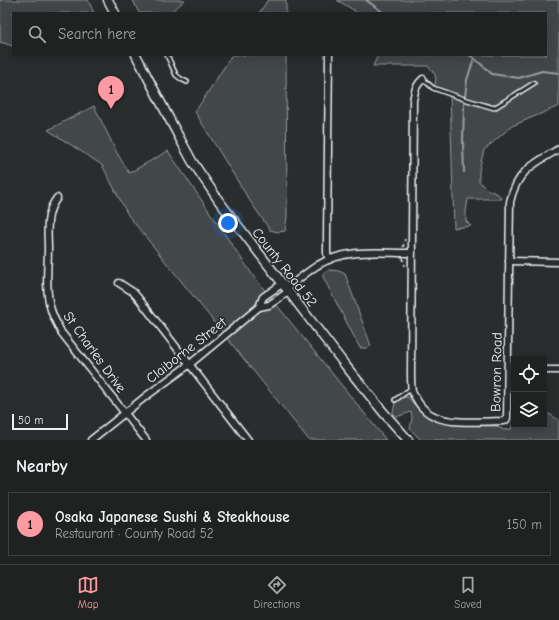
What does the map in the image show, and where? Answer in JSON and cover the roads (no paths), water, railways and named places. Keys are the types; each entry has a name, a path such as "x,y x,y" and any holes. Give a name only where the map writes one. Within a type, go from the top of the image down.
{"main road":[{"path":"108,0 114,12"},
{"name":"County Road 52","path":"137,56 192,161 205,182 285,288 355,377 408,440"}],"street":[{"path":"329,56 327,232 329,260"},
{"name":"Bowron Road","path":"423,80 416,88 413,101 411,373 414,396 420,405 435,417 442,420 451,421 506,420 508,415 511,369 509,261 510,206 512,194 523,174 529,168 559,149"},
{"name":"St Charles Drive","path":"57,198 48,216 48,299 51,311 61,332 146,440"},
{"path":"285,288 311,270 329,260 344,255 361,252 412,252"},
{"path":"509,261 559,262"},
{"path":"120,283 133,292 139,299 248,440"},
{"name":"Claiborne Street","path":"259,307 263,297 285,288"},
{"name":"Claiborne Street","path":"91,440 190,364 259,307 269,305 285,288"},
{"path":"547,370 559,370"}],"lane":[{"path":"167,56 176,75 187,82"},
{"path":"423,80 433,88 494,108 534,83"},
{"path":"395,400 412,388"}],"waterway":[{"path":"366,0 383,12"},
{"path":"471,56 492,74 519,78 542,71 559,73"},
{"path":"464,172 464,105 467,80 474,58"}],"place":[{"name":"Osaka Japanese Sushi & Steakhouse","path":"111,109"}]}
